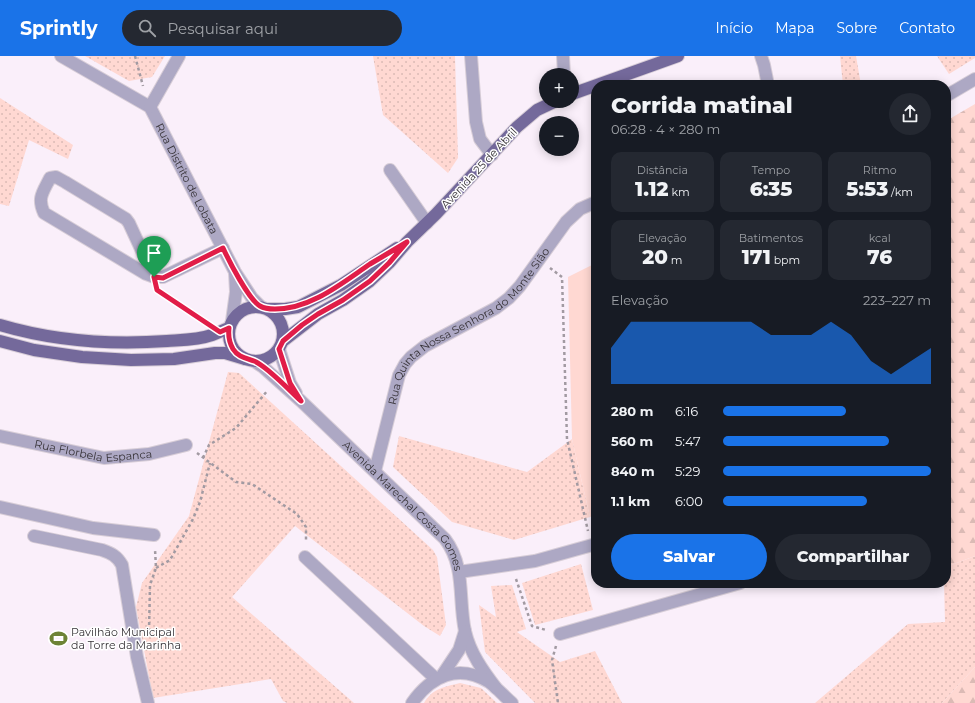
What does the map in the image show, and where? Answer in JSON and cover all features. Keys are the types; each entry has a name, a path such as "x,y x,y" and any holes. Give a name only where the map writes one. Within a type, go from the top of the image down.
{"main road":[{"path":"611,80 678,56"},
{"path":"579,91 591,87"},
{"name":"Avenida 25 de Abril","path":"281,345 318,314 343,300 370,281 389,263 407,242 427,223 517,127 541,108"},
{"name":"Avenida 25 de Abril","path":"264,308 285,309 298,307 341,284 407,242"},
{"path":"0,325 37,334 86,341 138,343 188,339 211,335 227,327 243,309 252,306 264,308 276,314 281,322 283,331 281,345 272,356 264,360 250,360 225,353 174,359 131,360 82,357 34,350 0,341"},
{"path":"227,327 230,343 234,350 250,360"}],"street":[{"path":"60,56 150,108 179,56"},
{"path":"471,56 476,122 480,138 492,155"},
{"path":"563,56 564,68"},
{"path":"761,56 767,80"},
{"path":"951,93 975,79"},
{"name":"Rua Distrito de Lobata","path":"150,108 235,272 252,298 264,308"},
{"path":"390,170 427,223"},
{"path":"154,277 126,219 56,177 50,178 41,194 40,204 44,213 146,274 154,277 163,278 223,248"},
{"name":"Rua Quinta Nossa Senhora do Monte Sião","path":"375,471 399,375 405,364 425,346 496,308 509,298 520,286 566,222 580,209 591,204"},
{"name":"Rua Distrito de Lobata","path":"227,327 236,292 235,272"},
{"name":"Avenida Marechal Costa Gomes","path":"281,345 290,383 301,401"},
{"name":"Avenida Marechal Costa Gomes","path":"250,360 263,367 301,401 445,539 452,548 459,572 465,630 469,646 483,671 496,688"},
{"name":"Rua Florbela Espanca","path":"0,436 104,458 149,454 186,444"},
{"path":"0,507 92,528 154,535"},
{"path":"34,536 102,550 118,558 122,564 138,657 148,703"},
{"path":"459,572 535,562 591,546"},
{"path":"305,557 439,678 450,674 470,674 480,678 496,688 512,703"},
{"path":"560,634 722,588"},
{"name":"Avenida Marechal Costa Gomes","path":"412,703 426,686 439,678 459,650 465,630"}],"path":[{"path":"134,56 150,108"},
{"path":"154,277 157,290 227,327"},
{"path":"562,277 566,438 591,534"},
{"path":"203,458 209,445 236,428 270,388"},
{"path":"186,444 236,482 252,484 297,514 306,528 305,557"},
{"path":"156,568 170,560 193,519 200,502 210,463"},
{"path":"149,634 150,585 156,568 154,535"},
{"path":"511,565 532,626"},
{"path":"558,703 552,660 560,634"}],"green space":[{"path":"85,56 165,56 152,77 129,81"},
{"path":"373,56 455,56 458,158 448,173 383,115"},
{"path":"840,56 856,56 860,80 842,80"},
{"path":"937,56 975,56 975,58 949,74"},
{"path":"0,98 73,145 68,159 29,140 9,206 0,204"},
{"path":"975,104 975,556 951,565 951,118"},
{"path":"591,266 590,517 572,439 568,277"},
{"path":"228,372 239,373 433,550 437,557 446,625 440,636 424,626 295,526 232,597 354,703 287,703 283,701 271,679 153,698 136,607 142,583 189,516"},
{"path":"399,436 527,472 572,439 590,517 514,540 452,522 393,467"},
{"path":"975,556 975,667 942,703 815,703 908,624 945,622 944,588 951,588 951,565"},
{"path":"581,564 593,610 535,625 522,583"},
{"path":"512,585 526,629 517,632 560,662 595,651 622,703 535,703 485,652 479,605 496,617 491,586"},
{"path":"975,667 975,703 942,703"},
{"path":"460,683 481,688 497,703 424,703 435,691"}],"place":[{"name":"Pavilhão Municipal da Torre da Marinha","path":"58,638"}],"route":[{"path":"407,242 389,263 370,281 343,300 302,325 283,341 279,349 290,383 301,401 263,367 254,361 245,359 234,350 228,336 229,328 220,332 157,290 154,277 163,278 223,248 235,272 252,298 260,306 268,309 285,309 298,307 312,300 341,284 407,242"}]}
